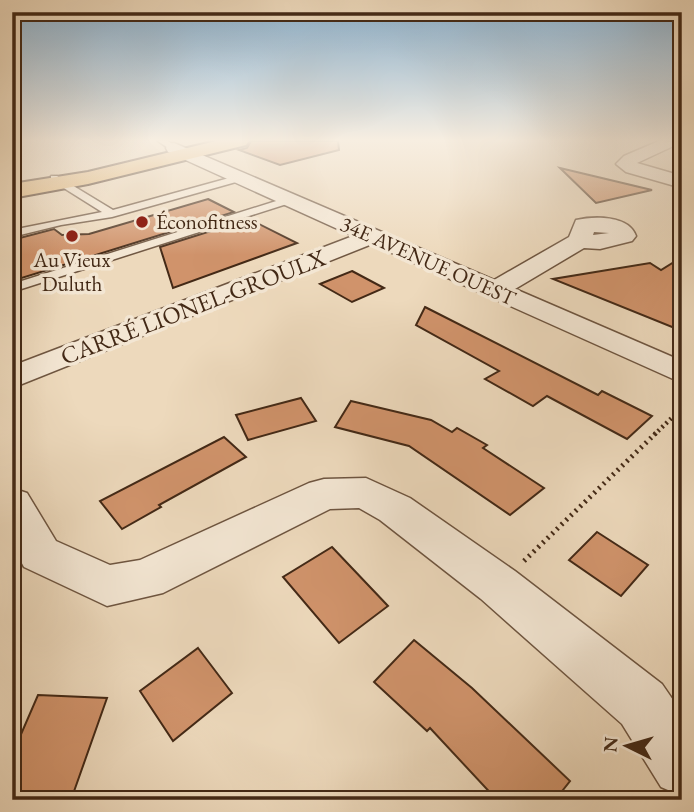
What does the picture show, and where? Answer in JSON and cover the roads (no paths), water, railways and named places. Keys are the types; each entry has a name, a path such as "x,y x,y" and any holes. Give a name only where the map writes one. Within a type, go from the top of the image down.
{"main road":[{"path":"13,191 62,179"}],"street":[{"name":"34E AVENUE OUEST","path":"242,179 682,373"},
{"name":"CARRÉ LIONEL-GROULX","path":"12,378 373,236"},
{"path":"495,290 580,241"},
{"path":"12,504 40,554 107,586 146,579 324,494 366,493 395,509 498,585 642,704 682,765"}],"lane":[{"path":"12,234 61,222 112,214 237,179"},
{"path":"58,180 112,214"},
{"path":"12,288 289,200"}],"place":[{"name":"Éconofitness","path":"142,222"},
{"name":"Au Vieux Duluth","path":"72,236"}]}
